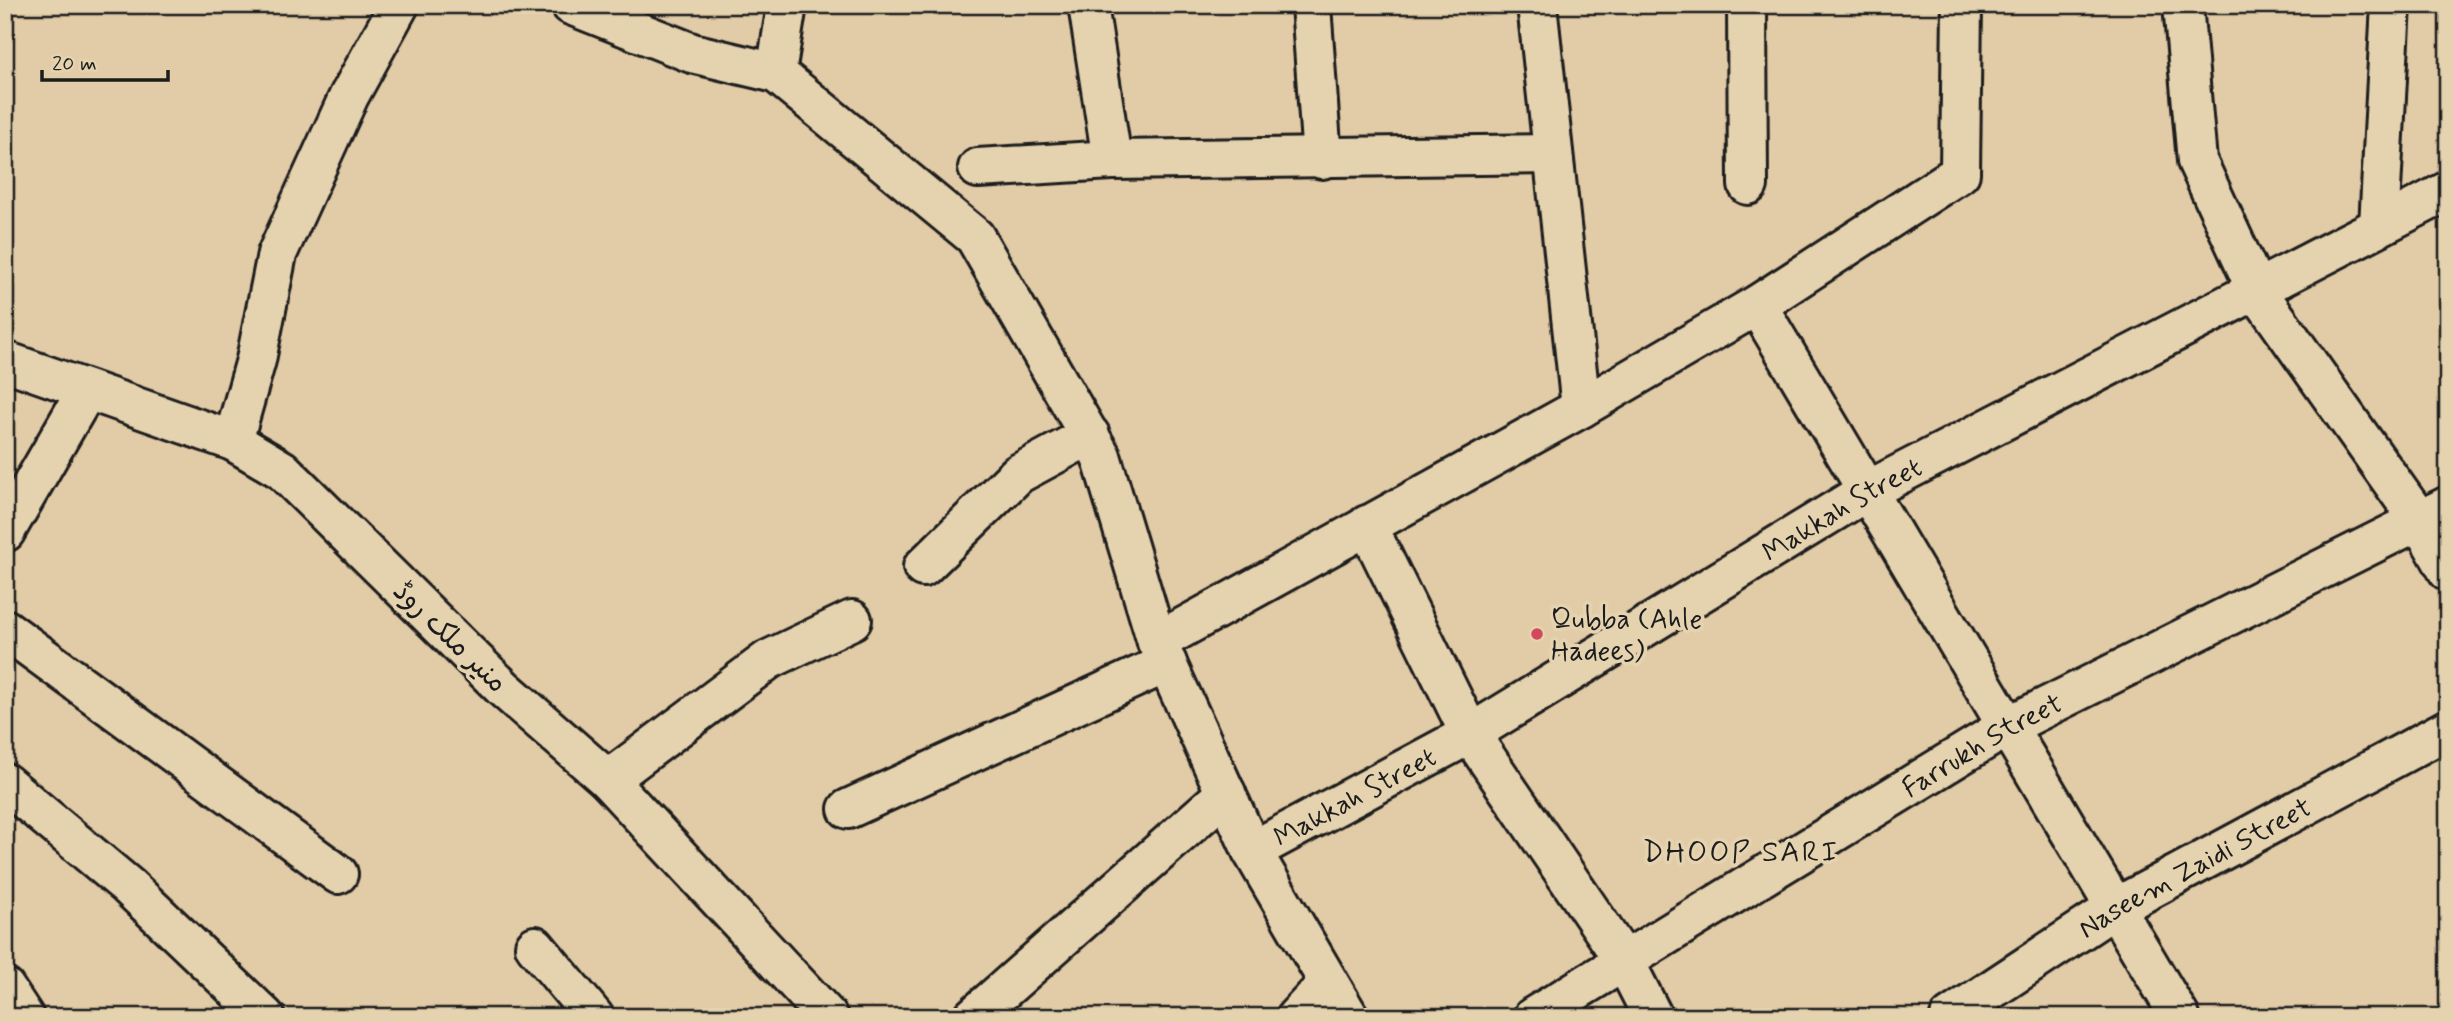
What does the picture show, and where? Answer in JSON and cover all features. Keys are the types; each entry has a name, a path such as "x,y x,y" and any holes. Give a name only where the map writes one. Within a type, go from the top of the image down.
{"street":[{"path":"233,441 256,360 277,254 349,96 399,5"},
{"path":"570,5 692,53 776,73 975,237 1101,456 1162,652 1252,851 1349,1017"},
{"path":"776,73 787,5"},
{"path":"1088,5 1112,160"},
{"path":"1311,5 1322,159"},
{"path":"1537,5 1581,408"},
{"path":"1746,5 1748,185"},
{"path":"848,809 1162,652 1367,525 1581,408 1757,305 1960,173 1962,5"},
{"path":"2183,5 2197,160 2257,291 2433,513 2448,571"},
{"path":"2379,226 2391,5"},
{"path":"978,168 1112,160 1553,154"},
{"name":"Makkah Street","path":"1252,851 1470,734 1867,491 2448,191"},
{"path":"1757,305 2180,1017"},
{"name":"منیر ملک روڈ","path":"5,361 233,441 282,470 503,688 608,780 828,1017"},
{"path":"5,532 87,390"},
{"path":"923,567 1018,474 1090,435"},
{"name":"Farrukh Street","path":"1533,1017 2008,726 2433,513"},
{"path":"1367,525 1470,734 1625,962 1653,1017"},
{"path":"608,780 768,660 852,620"},
{"path":"5,629 338,874"},
{"name":"Naseem Zaidi Street","path":"1950,1017 2115,908 2448,729"},
{"path":"5,783 128,886 265,1017"},
{"path":"973,1017 1226,793"},
{"path":"535,946 594,1017"},
{"path":"1296,1017 1328,983"},
{"path":"5,988 24,1017"}],"place":[{"name":"Qubba (Ahle Hadees)","path":"1537,634"}],"district":[{"name":"DHOOP SARI","path":"1741,851"}]}
